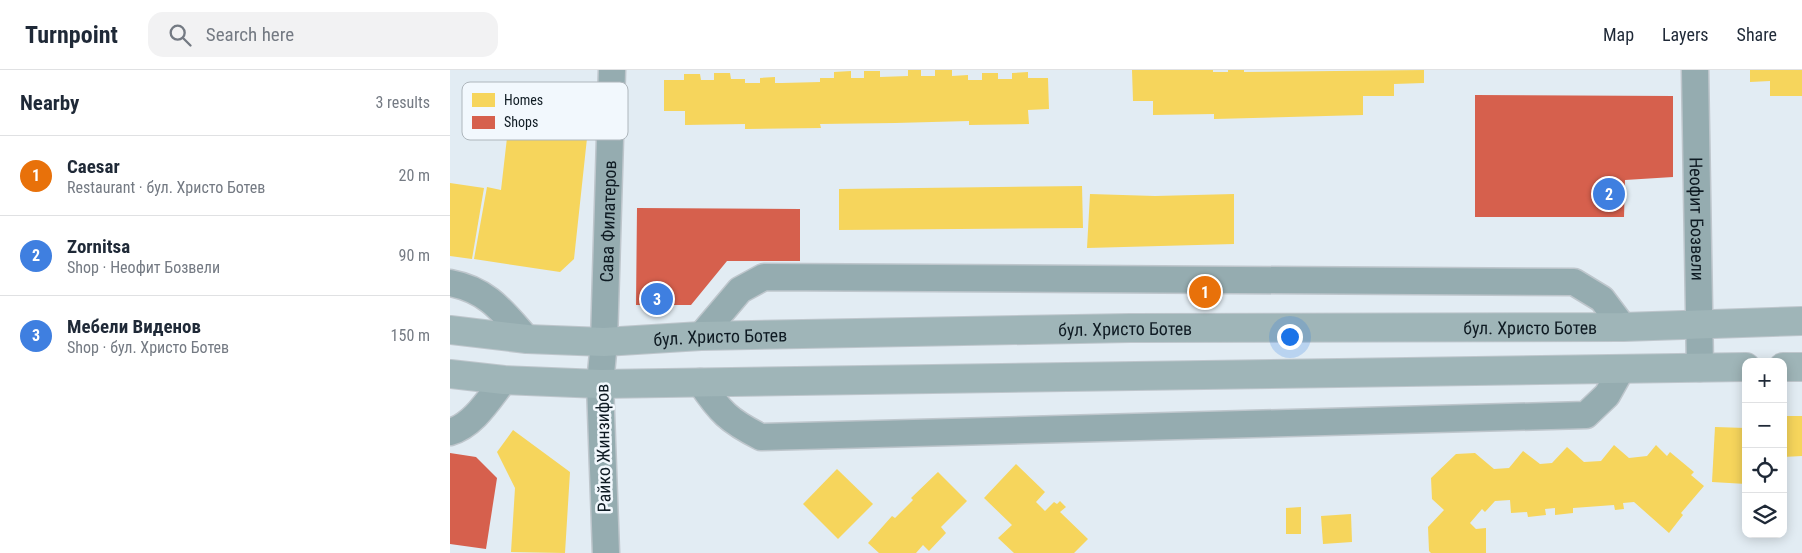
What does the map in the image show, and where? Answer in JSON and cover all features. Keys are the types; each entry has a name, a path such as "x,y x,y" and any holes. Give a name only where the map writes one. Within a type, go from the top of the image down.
{"main road":[{"name":"бул. Христо Ботев","path":"450,330 527,339 604,342 701,336 1130,328 1623,327 1802,321"},
{"path":"450,374 504,380 600,384 1742,367"},
{"path":"1787,367 1802,367"}],"street":[{"name":"Неофит Бозвели","path":"1695,70 1700,368"},
{"name":"Сава Филатеров","path":"604,342 610,140"},
{"path":"701,336 740,290 764,277 1574,282 1602,299 1623,327"},
{"path":"450,283 479,292 493,301 527,339"},
{"name":"Райко Жинзифов","path":"604,342 600,384 606,553"},
{"path":"700,382 714,402 736,424 761,437 1586,415 1607,395 1621,370"},
{"path":"450,432 458,429 475,416 504,380"}],"building: Homes":[{"path":"908,70 921,70 921,76 935,76 935,70 952,70 952,76 968,75 968,80 982,80 982,73 998,73 998,79 1012,79 1012,73 1028,72 1028,78 1048,78 1049,109 1028,110 1029,124 969,125 969,121 820,124 821,128 745,129 745,124 685,125 685,111 664,111 664,80 684,80 684,74 700,74 701,80 714,80 714,73 730,73 731,79 745,79 745,83 760,83 760,78 775,77 775,83 782,83 820,82 820,78 834,78 834,72 851,71 851,78 864,78 864,71 880,71 880,77 908,76"},
{"path":"1132,70 1213,70 1213,72 1228,72 1228,70 1244,70 1244,72 1424,70 1424,83 1394,84 1394,96 1363,96 1363,115 1214,119 1214,114 1153,115 1153,101 1133,101"},
{"path":"1750,70 1802,70 1802,96 1770,96 1770,81 1750,82"},
{"path":"507,140 587,140 574,259 560,272 474,259 487,187 501,190"},
{"path":"450,183 484,188 472,259 450,256"},
{"path":"1082,186 1083,228 839,230 839,189"},
{"path":"1090,194 1155,196 1234,194 1234,244 1087,248"},
{"path":"1787,416 1802,416 1802,456 1787,457"},
{"path":"1715,427 1742,428 1742,484 1712,482"},
{"path":"513,430 570,472 565,553 511,552 515,488 497,452"},
{"path":"1614,445 1629,458 1647,456 1656,445 1667,456 1670,452 1694,472 1691,475 1704,486 1681,513 1683,515 1669,533 1634,502 1623,503 1624,509 1615,510 1614,505 1573,508 1573,513 1555,515 1555,508 1545,509 1546,515 1528,517 1527,512 1511,513 1510,500 1495,501 1485,512 1482,509 1470,523 1476,529 1486,528 1486,553 1431,553 1429,551 1428,527 1444,510 1432,499 1431,478 1456,454 1475,453 1494,469 1509,468 1523,451 1540,464 1552,463 1567,447 1584,462 1601,461"},
{"path":"1016,464 1045,492 1036,502 1045,511 1054,502 1057,504 1060,501 1066,507 1060,512 1088,539 1074,553 1014,553 998,538 1012,525 984,498"},
{"path":"837,469 873,504 838,539 803,504"},
{"path":"938,472 967,501 941,527 946,533 929,551 923,545 916,553 879,553 868,543 892,516 895,518 913,500 911,498"},
{"path":"1301,507 1301,534 1286,534 1286,508"},
{"path":"1351,514 1352,542 1323,544 1321,516"}],"building: Shops":[{"path":"1475,95 1673,96 1673,177 1625,180 1624,217 1475,217"},
{"path":"637,208 800,209 800,261 727,261 691,305 636,305"},
{"path":"450,453 476,457 497,478 486,549 450,544"}],"place":[{"name":"Zornitsa","path":"1609,194"},
{"name":"Caesar","path":"1205,292"},
{"name":"Мебели Виденов","path":"657,299"}]}
